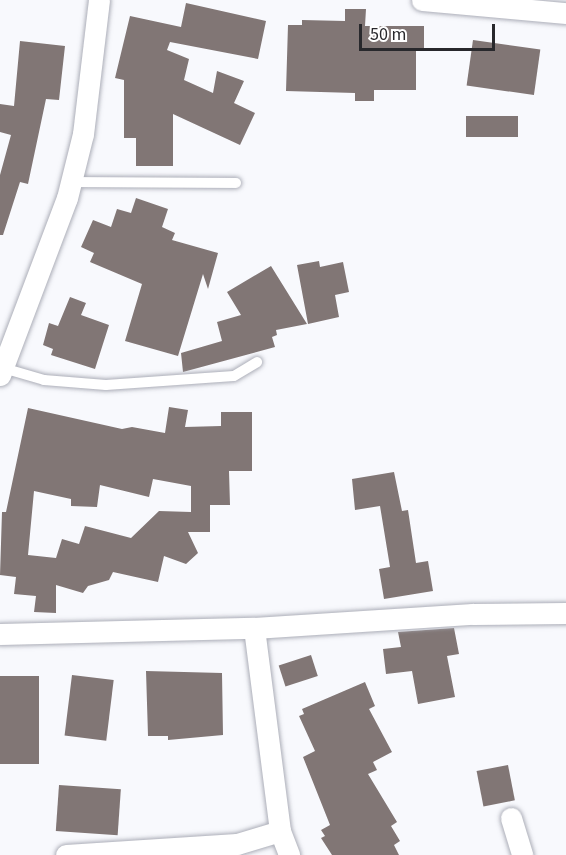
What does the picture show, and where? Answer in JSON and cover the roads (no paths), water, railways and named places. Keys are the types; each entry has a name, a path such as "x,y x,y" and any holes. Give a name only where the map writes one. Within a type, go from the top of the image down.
{"street":[{"path":"2,371 71,182 83,134 99,0"},
{"path":"422,0 566,13"},
{"path":"0,634 254,628 473,614 566,613"},
{"path":"254,628 280,831 289,855"},
{"path":"511,818 522,855"},
{"path":"66,855 237,844 280,831"}],"lane":[{"path":"71,182 236,183"},
{"path":"2,371 44,380 106,385 234,376 257,362"}]}
